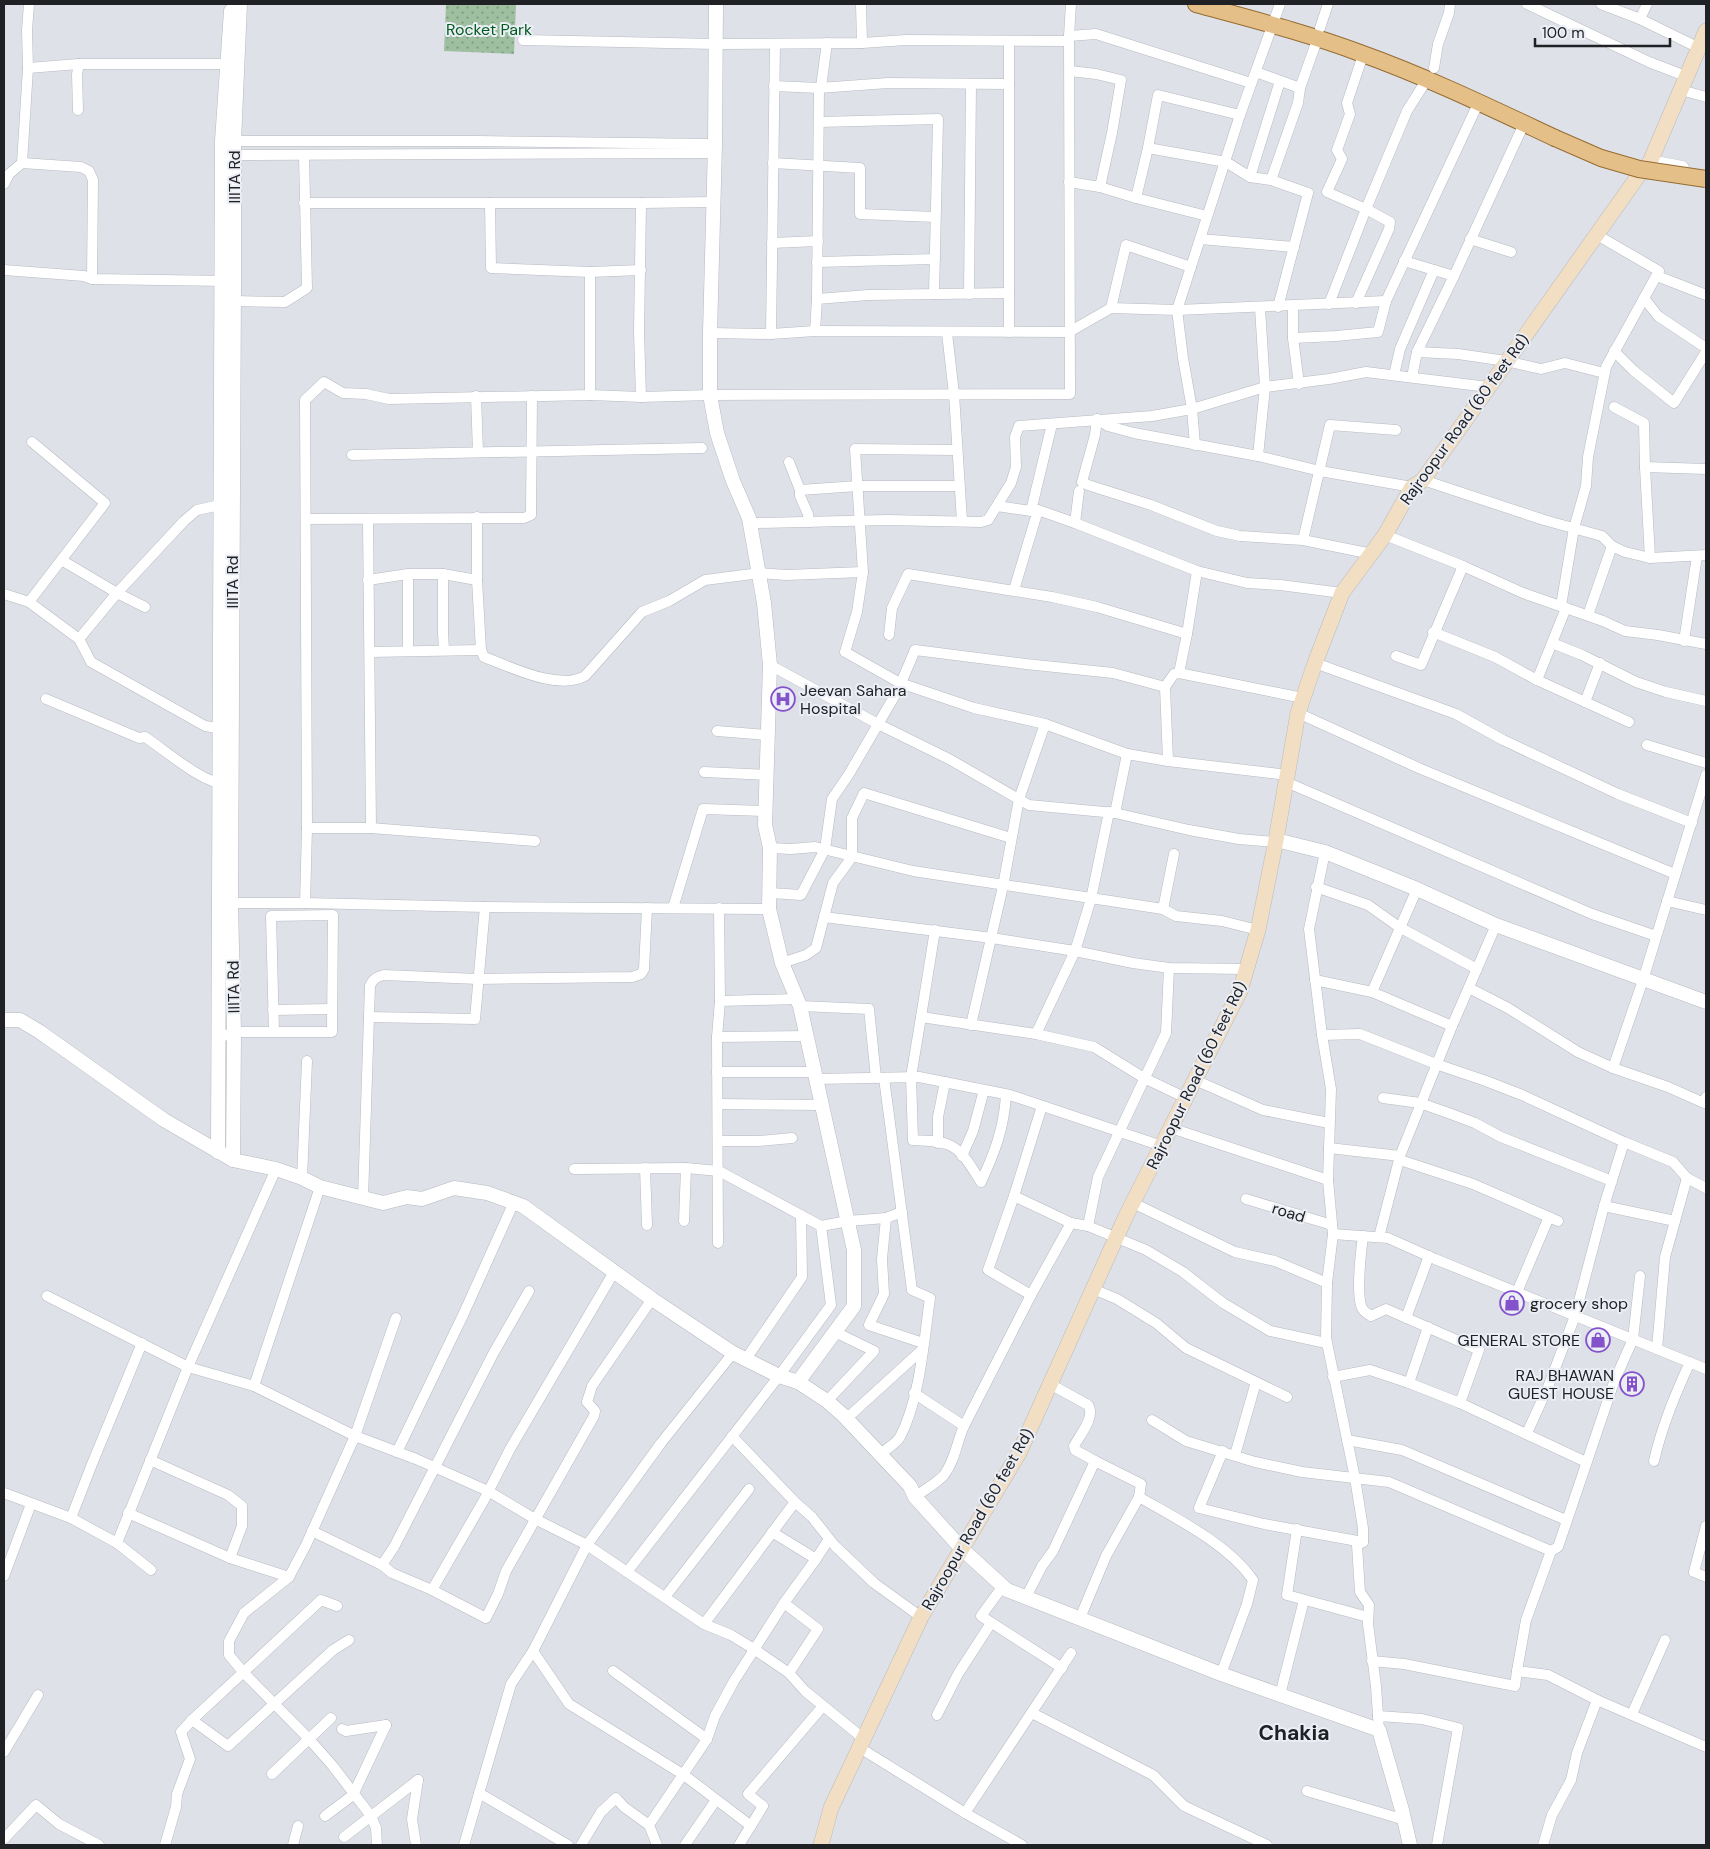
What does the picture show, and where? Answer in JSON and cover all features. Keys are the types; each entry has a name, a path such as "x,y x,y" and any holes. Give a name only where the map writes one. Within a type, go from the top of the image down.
{"main road":[{"path":"1196,4 1275,16"},
{"path":"1224,4 1275,16 1309,35 1412,72 1610,161 1639,169 1706,177"},
{"name":"Rajroopur Road (60 feet Rd)","path":"821,1845 831,1808 921,1617 1018,1453 1133,1202 1240,991 1258,930 1298,714 1342,593 1385,536 1418,483 1646,167 1704,38"}],"street":[{"path":"22,163 28,68 27,30 29,4"},
{"name":"IIITA Rd","path":"225,784 218,728 225,686 220,505 227,281 227,64 231,4"},
{"name":"IIITA Rd","path":"228,148 240,4"},
{"path":"716,4 710,395 717,433 733,481 749,518 760,573 770,665 765,826 770,848 769,909 782,963 799,1002 854,1250 854,1306 798,1382"},
{"path":"861,4 862,43"},
{"path":"305,903 307,828 307,519 305,400 324,382 343,392 389,399 590,395 641,397 710,395 1070,394 1069,38 1071,4"},
{"path":"1320,28 1328,4"},
{"path":"1434,68 1438,44 1450,13 1450,4"},
{"path":"1527,4 1649,62 1706,97"},
{"path":"1602,4 1640,19 1704,38"},
{"path":"1640,19 1647,4"},
{"path":"1195,445 1192,409 1182,358 1177,310 1240,115 1275,16"},
{"path":"523,40 775,44 862,43 906,40 1009,41 1069,38 1096,34 1251,83"},
{"path":"1009,41 1009,332"},
{"path":"816,331 820,87 827,43"},
{"path":"1271,180 1298,103 1300,88 1316,43"},
{"path":"772,334 775,44"},
{"path":"1356,303 1389,229 1390,222 1327,192 1342,159 1337,150 1350,114 1347,103 1362,58"},
{"path":"28,68 79,64 227,64"},
{"path":"78,110 77,74 79,64"},
{"path":"1070,71 1096,74 1121,80 1100,187"},
{"path":"1256,72 1300,88"},
{"path":"1250,177 1280,81"},
{"path":"969,294 971,84"},
{"path":"774,86 1009,84"},
{"path":"1329,304 1366,209 1408,111 1424,84"},
{"path":"1136,198 1158,95 1240,115"},
{"path":"1293,338 1378,332 1386,301 1476,108"},
{"path":"819,122 938,119 934,294"},
{"path":"1412,377 1417,352 1522,128"},
{"path":"228,148 478,141 715,148"},
{"path":"228,148 304,155 715,148"},
{"path":"1148,148 1226,162 1250,177 1271,180 1308,193 1278,307"},
{"path":"234,301 285,302 306,288 304,155"},
{"path":"4,184 9,174 22,163 81,167 89,171 93,180 92,279"},
{"path":"773,163 818,164 860,168 860,214 936,217"},
{"path":"1646,167 1706,172"},
{"path":"1646,167 1682,180 1706,183"},
{"path":"1069,182 1100,187 1207,216"},
{"path":"304,203 714,202"},
{"path":"490,203 491,268 590,272 641,270"},
{"path":"641,203 639,332 641,397"},
{"path":"1537,680 1564,607 1574,528 1586,486 1588,458 1604,373 1659,271 1597,235"},
{"path":"1200,239 1294,247"},
{"path":"1470,239 1511,252"},
{"path":"772,243 818,241"},
{"path":"1112,308 1126,245 1191,267"},
{"path":"817,262 935,259"},
{"path":"1404,261 1454,276"},
{"path":"4,270 84,276 92,279 227,281"},
{"path":"1394,375 1400,349 1434,270"},
{"path":"590,272 590,395"},
{"path":"1656,276 1706,295"},
{"name":"IIITA Rd","path":"218,1152 218,1038 225,903 225,686 234,301 227,281"},
{"path":"817,299 868,295 1009,293"},
{"path":"1644,298 1658,316 1706,348"},
{"path":"710,332 772,334 816,331 1070,332 1112,308 1177,310 1260,308 1386,301"},
{"path":"1293,306 1293,338 1299,384"},
{"path":"1258,456 1265,387 1260,308"},
{"path":"947,333 954,394 962,521"},
{"path":"1417,352 1458,354 1506,361 1541,369 1565,363 1604,373"},
{"path":"1614,352 1634,371 1674,403 1706,352"},
{"path":"757,523 860,520 981,522 988,520 1011,484 1016,467 1015,437 1019,426 1152,416 1192,409 1265,387 1299,384 1366,372 1488,387"},
{"path":"476,396 478,452"},
{"path":"307,519 524,518 531,515 532,396"},
{"path":"1614,407 1644,423 1650,558"},
{"path":"1097,419 1117,429 1258,456 1320,471 1418,483 1602,536 1612,546 1625,552 1650,558 1701,556 1684,641"},
{"path":"1097,419 1096,435 1082,482 1088,485 1151,505 1217,531 1240,536 1303,540 1372,554"},
{"path":"1014,590 1035,511 1052,424"},
{"path":"1303,540 1330,425 1396,430"},
{"path":"29,602 63,561 106,503 32,442"},
{"path":"352,454 702,448"},
{"path":"957,450 855,449 863,572 857,612 845,652 900,683 974,708 1045,724 1126,754 1287,779 1592,914 1656,936"},
{"path":"789,462 800,490 800,496 808,514 809,522"},
{"path":"1645,467 1706,469"},
{"path":"800,490 858,486 960,486"},
{"path":"1075,523 1079,491"},
{"path":"79,639 117,593 184,521 197,510 220,505"},
{"path":"997,506 1035,511 1075,523 1197,571 1247,583 1342,593"},
{"path":"477,517 476,580 484,657 548,680 577,680 585,676 642,612 669,600 705,580 760,573 786,575 863,572"},
{"path":"368,519 371,828"},
{"path":"1385,536 1524,593 1588,615 1625,632 1706,644"},
{"path":"1588,615 1612,546"},
{"path":"63,561 145,607"},
{"path":"1396,656 1421,665 1433,632 1462,566"},
{"path":"1179,673 1197,571"},
{"path":"368,580 408,574 443,574 476,580"},
{"path":"408,574 408,651"},
{"path":"443,574 442,632 444,650"},
{"path":"889,635 892,608 908,574 1014,590 1097,607 1186,634"},
{"path":"4,594 29,602 79,639 91,662 205,726 218,728"},
{"path":"1433,632 1495,657 1537,680 1629,722"},
{"path":"1552,642 1600,663 1636,682 1666,692 1706,701"},
{"path":"370,652 482,650"},
{"path":"770,893 800,895 824,849 832,799 878,724 915,650 1113,673 1165,687"},
{"path":"1315,663 1456,714 1503,740 1618,794 1692,823"},
{"path":"1585,702 1600,663"},
{"path":"770,665 878,724 949,759 1028,805 1112,813 1189,830 1239,839 1276,841 1325,852 1417,888 1496,925 1706,1002"},
{"path":"1168,761 1165,687 1174,674 1179,673 1303,698"},
{"path":"46,699 139,738 145,737 188,768 225,784"},
{"path":"1298,714 1421,770 1675,874"},
{"path":"971,1025 992,938 1019,799 1045,724"},
{"path":"717,732 767,735"},
{"path":"1647,745 1706,763"},
{"path":"1036,1034 1076,951 1091,899 1126,754"},
{"path":"704,772 767,775"},
{"path":"1613,1068 1643,980 1675,874 1703,795 1706,775"},
{"path":"782,963 806,955 816,948 833,883 852,857 852,818 864,793 1011,838"},
{"path":"673,908 703,809 766,811"},
{"path":"307,828 371,828 535,841"},
{"path":"770,848 815,847 913,871 1163,909 1176,916 1222,922 1258,930"},
{"path":"1325,852 1316,888 1309,930 1322,1035 1332,1089 1329,1123 1328,1180 1332,1229 1327,1283 1326,1342 1355,1478 1363,1528 1363,1542"},
{"path":"1163,909 1174,854"},
{"path":"1316,888 1368,905 1399,927 1477,969"},
{"path":"1372,992 1417,888"},
{"path":"1667,901 1706,910"},
{"path":"225,903 769,909"},
{"name":"IIITA Rd","path":"225,903 234,1032 233,1160"},
{"path":"369,1017 475,1019 485,907"},
{"path":"363,1198 370,986 372,980 377,976 384,975 478,979 632,977 641,974 644,969 647,908"},
{"path":"718,1243 717,1037 720,1001 719,908"},
{"path":"218,1038 234,1032 274,1032 332,1032 333,915 271,916 274,1032"},
{"path":"824,917 992,938 1170,968 1247,969"},
{"path":"1379,1237 1400,1158 1420,1103 1496,925"},
{"path":"934,930 922,1017 911,1077 913,1140 952,1146 962,1156 981,1182 996,1151 1005,1113 1006,1095"},
{"path":"1088,1226 1098,1177 1166,1033 1170,968"},
{"path":"1315,980 1372,992 1452,1026"},
{"path":"1469,988 1508,1008 1578,1052 1613,1068 1668,1087 1704,1103 1706,1098"},
{"path":"720,1001 799,1002 869,1009 902,1212 912,1290 930,1298 910,1412 899,1439 880,1454"},
{"path":"273,1010 331,1009"},
{"path":"922,1017 1036,1034 1094,1047 1144,1078 1186,1098"},
{"path":"4,1020 20,1020 40,1032 164,1120 233,1160 276,1169 302,1178 320,1187 383,1203 407,1197 422,1199 454,1188 487,1193 523,1206 652,1299 733,1352 779,1376 798,1382 827,1401 910,1486 915,1497 962,1549 1006,1590 1221,1674 1379,1730"},
{"path":"1322,1035 1360,1034 1522,1095 1624,1142 1673,1162 1687,1178 1706,1188"},
{"path":"717,1037 807,1036"},
{"path":"302,1178 307,1060"},
{"path":"717,1072 880,1078 919,1077 1006,1095 1162,1146"},
{"path":"1195,1080 1263,1110 1329,1123"},
{"path":"938,1143 938,1117 945,1082"},
{"path":"962,1156 973,1131 984,1090"},
{"path":"1383,1098 1420,1103 1476,1123 1501,1137 1612,1181"},
{"path":"718,1104 822,1105"},
{"path":"1031,1294 988,1270 1014,1196 1042,1106"},
{"path":"1171,1128 1328,1180"},
{"path":"718,1141 758,1141 792,1138"},
{"path":"1526,1433 1548,1387 1575,1316 1604,1206 1624,1142"},
{"path":"1329,1148 1400,1158 1473,1184 1554,1219 1517,1292"},
{"path":"574,1168 686,1168 719,1172 820,1226 848,1221 886,1218 902,1212"},
{"path":"645,1168 647,1225"},
{"path":"684,1221 686,1168"},
{"path":"117,1543 188,1368 276,1169"},
{"path":"1657,1349 1665,1257 1687,1178"},
{"path":"254,1386 320,1187"},
{"path":"1014,1196 1071,1224 1088,1226 1146,1250 1183,1272 1223,1303 1270,1331 1326,1342"},
{"name":"road","path":"1246,1200 1332,1229 1363,1236 1388,1238 1706,1369"},
{"path":"397,1452 464,1313 514,1202"},
{"path":"1133,1202 1235,1252 1276,1261 1327,1283"},
{"path":"1604,1206 1674,1221"},
{"path":"746,1359 802,1277 801,1215"},
{"path":"886,1218 882,1259 884,1294 869,1325 923,1346"},
{"path":"915,1497 944,1474 956,1450 958,1438 1031,1294 1071,1224"},
{"path":"627,1572 779,1376 831,1305 820,1226"},
{"path":"1363,1236 1361,1307 1364,1311 1371,1316 1386,1309 1479,1350 1460,1403"},
{"path":"1406,1318 1429,1256"},
{"path":"432,1590 510,1449 614,1272"},
{"path":"1372,1661 1404,1664 1515,1686 1526,1620 1551,1552 1558,1547 1614,1382 1633,1339 1640,1276"},
{"path":"1093,1288 1156,1322 1186,1348 1287,1397"},
{"path":"382,1565 394,1547 436,1469 493,1354 529,1291"},
{"path":"47,1296 188,1368 254,1386 355,1436 488,1491 535,1519 587,1545 704,1624 731,1635 789,1673 862,1744 966,1813 1022,1845"},
{"path":"312,1531 382,1565 392,1573 432,1590 486,1618 498,1594 506,1571 594,1416 595,1411 587,1402 592,1386 652,1299"},
{"path":"377,1845 376,1828 371,1816 353,1795 332,1765 229,1655 229,1641 244,1612 289,1577 355,1436 396,1318"},
{"path":"1409,1383 1428,1327"},
{"path":"827,1401 874,1351 835,1332"},
{"path":"72,1518 142,1343"},
{"path":"846,1419 923,1346"},
{"path":"464,1845 511,1684 533,1651 587,1545 661,1442 733,1352"},
{"path":"1654,1461 1659,1437 1668,1412 1690,1362"},
{"path":"1334,1377 1370,1370 1409,1383 1460,1403 1586,1462"},
{"path":"1235,1455 1256,1382"},
{"path":"1050,1384 1088,1405 1090,1409 1090,1416 1074,1446 1075,1450 1141,1484 1139,1497 1106,1556 1080,1618"},
{"path":"914,1393 964,1426"},
{"path":"1152,1420 1186,1441 1255,1462 1302,1472 1389,1482 1551,1552"},
{"path":"732,1436 795,1502 812,1517 829,1539 874,1583 921,1617"},
{"path":"1347,1440 1402,1450 1566,1520"},
{"path":"1223,1451 1199,1508 1264,1524 1363,1542"},
{"path":"150,1460 228,1496 242,1506 242,1526 230,1558"},
{"path":"1026,1597 1052,1551 1096,1461"},
{"path":"665,1597 749,1489"},
{"path":"4,1493 72,1518 117,1543 151,1570"},
{"path":"1139,1497 1194,1528 1244,1567 1253,1580 1247,1604 1221,1674"},
{"path":"704,1624 795,1502"},
{"path":"4,1576 31,1504"},
{"path":"128,1513 230,1558 289,1577"},
{"path":"1706,1526 1694,1572 1706,1577"},
{"path":"1296,1530 1287,1596 1368,1616"},
{"path":"772,1532 816,1559"},
{"path":"650,1825 707,1739 720,1707 754,1649 829,1539"},
{"path":"1363,1542 1357,1545 1360,1592 1369,1605 1368,1616 1379,1730 1405,1820 1410,1845"},
{"path":"1003,1586 981,1616 1062,1668"},
{"path":"165,1845 176,1807 177,1794 190,1758 181,1732 321,1600 337,1606"},
{"path":"1280,1695 1304,1600"},
{"path":"784,1603 818,1629 789,1673"},
{"path":"937,1715 958,1674 991,1623"},
{"path":"192,1720 228,1746 333,1650 349,1640"},
{"path":"1632,1714 1665,1640"},
{"path":"533,1651 570,1704 684,1775 751,1826"},
{"path":"966,1813 1072,1653"},
{"path":"613,1671 707,1739"},
{"path":"1517,1671 1548,1675 1598,1700 1706,1747"},
{"path":"4,1752 38,1695"},
{"path":"1543,1845 1552,1815 1571,1780 1577,1753 1598,1700"},
{"path":"739,1845 763,1806 748,1794 823,1706"},
{"path":"1032,1713 1153,1775 1184,1806 1267,1845"},
{"path":"1378,1716 1422,1719 1458,1728 1437,1845"},
{"path":"272,1774 331,1718"},
{"path":"325,1816 353,1795 386,1724 346,1731 342,1728"},
{"path":"344,1837 418,1780 412,1819 416,1845"},
{"path":"1307,1791 1405,1820"},
{"path":"479,1792 568,1845"},
{"path":"581,1845 600,1812 616,1798 624,1807 650,1825 657,1845"},
{"path":"685,1845 716,1800"},
{"path":"4,1839 36,1805 59,1824 99,1845"},
{"path":"293,1845 298,1826"}],"green space":[{"name":"Rocket Park","path":"446,4 516,4 514,54 444,51"}],"place":[{"name":"Jeevan Sahara Hospital","path":"783,699"},
{"name":"grocery shop","path":"1512,1303"},
{"name":"GENERAL STORE","path":"1598,1340"},
{"name":"RAJ BHAWAN GUEST HOUSE","path":"1632,1384"}],"district":[{"name":"Chakia","path":"1294,1733"}]}
